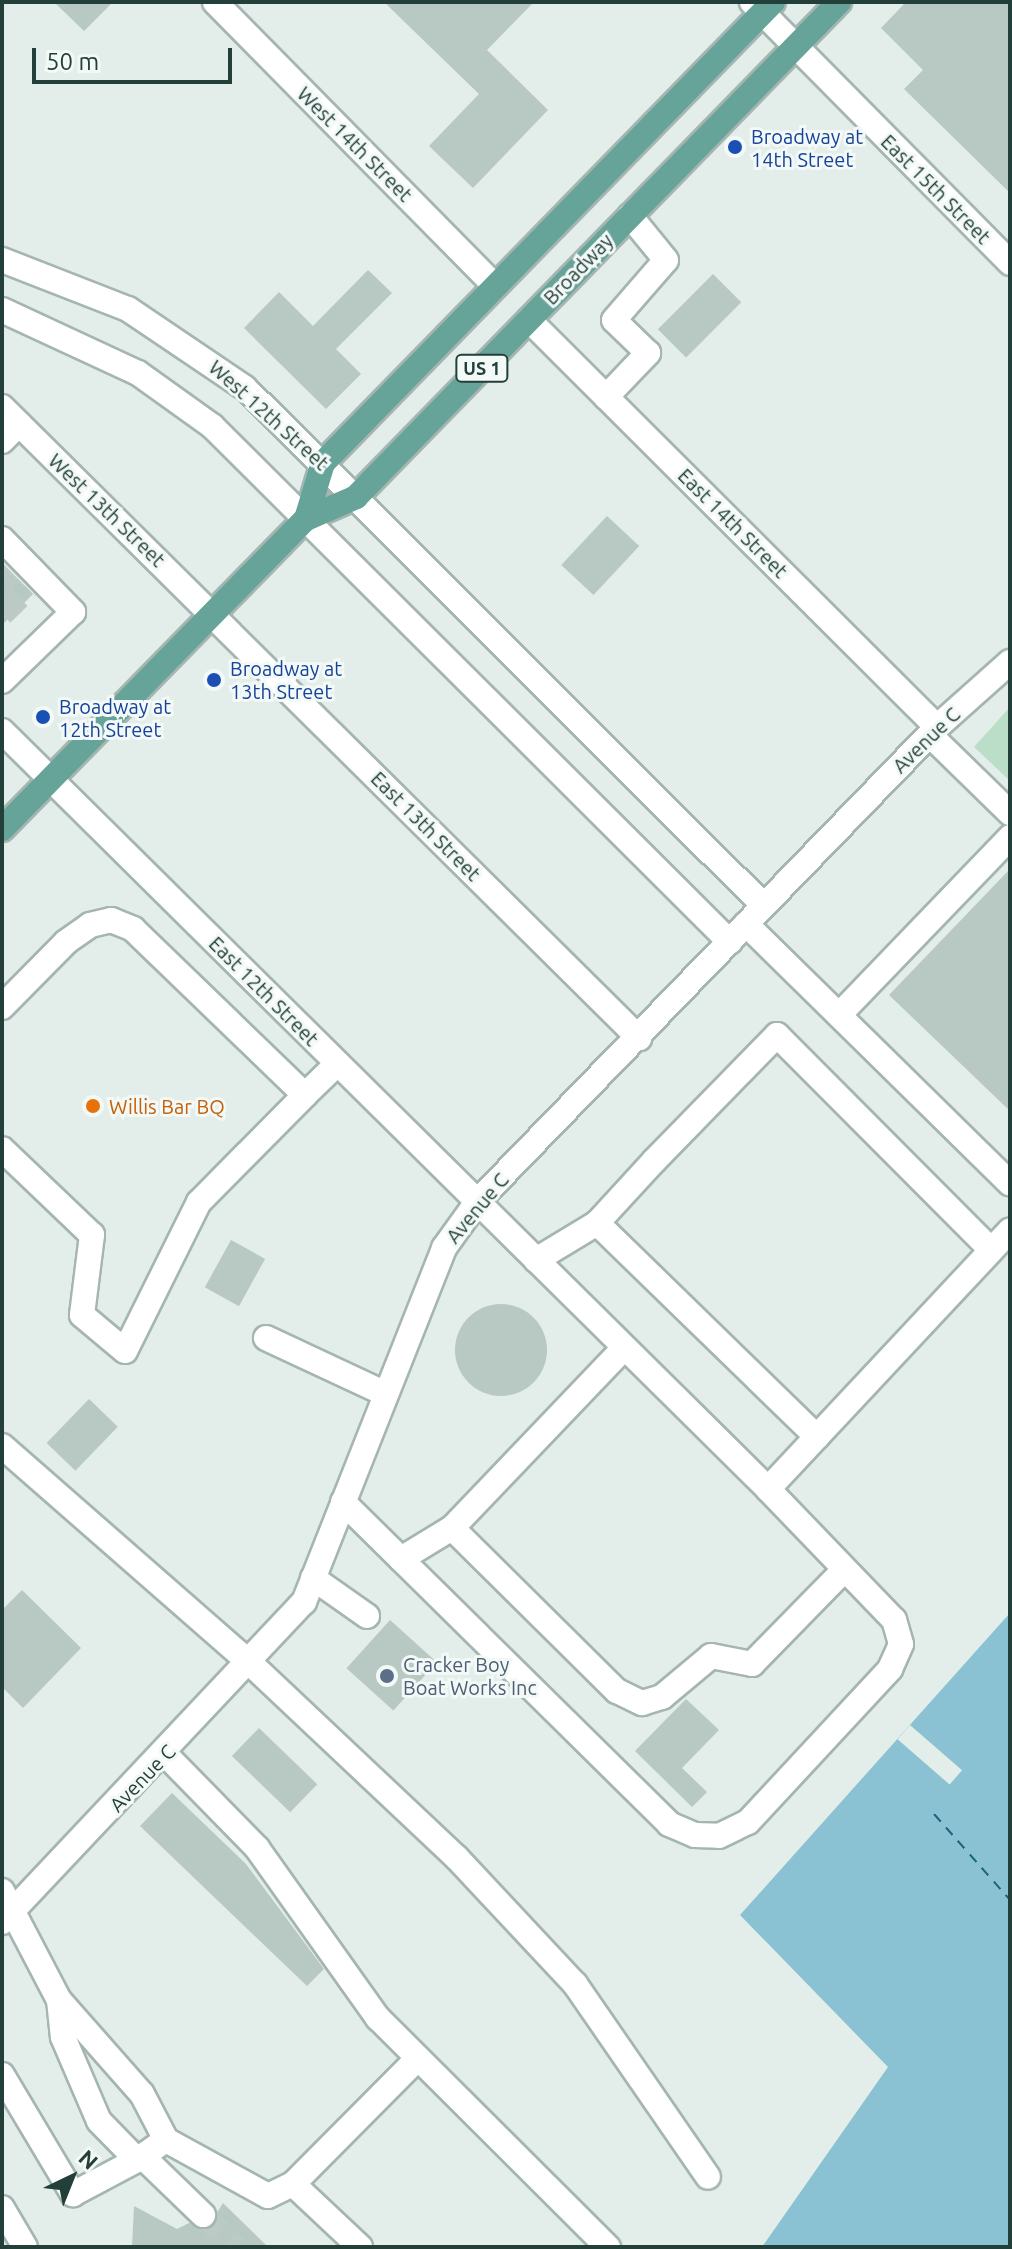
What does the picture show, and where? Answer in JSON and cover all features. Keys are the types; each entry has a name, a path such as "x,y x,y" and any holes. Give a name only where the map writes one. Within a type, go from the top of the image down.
{"main road":[{"name":"Broadway","path":"2,829 306,519 356,497 839,2"},
{"name":"Broadway","path":"306,519 323,463 763,6"}],"street":[{"name":"West 14th Street","path":"215,2 495,286"},
{"name":"East 15th Street","path":"763,6 795,47 1010,263"},
{"path":"606,397 648,353 614,320 666,260 630,216"},
{"name":"West 12th Street","path":"2,260 85,289 168,332 245,388 356,497"},
{"path":"2,310 97,351 166,391 248,458 306,519 738,933 839,1015 1010,1183"},
{"name":"East 14th Street","path":"529,320 934,731 1010,813"},
{"name":"West 13th Street","path":"2,407 11,432 213,614"},
{"path":"356,497 764,906"},
{"path":"2,539 26,575 73,612 5,673"},
{"name":"East 13th Street","path":"213,614 639,1038"},
{"name":"Avenue C","path":"5,1908 165,1754 304,1602 444,1248 477,1202 934,731 1010,662"},
{"path":"2,731 50,780"},
{"name":"East 12th Street","path":"50,780 768,1489 894,1620 899,1659 748,1822 719,1836 695,1835 669,1824 401,1559"},
{"path":"839,1015 1010,837"},
{"path":"5,993 90,925 111,920 133,929 305,1095"},
{"path":"536,1260 597,1223 777,1035 991,1250"},
{"path":"2,1149 92,1235 82,1315 125,1351 199,1202 337,1064"},
{"path":"597,1223 817,1437"},
{"path":"768,1489 1010,1230"},
{"path":"266,1338 386,1394"},
{"path":"343,1502 401,1559 452,1528 624,1348"},
{"path":"2,1446 250,1663 457,1858 575,1984 708,2177"},
{"path":"452,1528 617,1691 642,1703 662,1697 711,1656 752,1664 844,1570"},
{"path":"313,1578 367,1616"},
{"path":"165,1754 257,1848 378,2018 608,2247"},
{"path":"5,1908 59,2000 142,2094 166,2140 268,2196 293,2184 418,2058"},
{"path":"59,2000 63,2037 99,2121 203,2215"},
{"path":"2,2075 73,2194 166,2140"},
{"path":"293,2184 358,2247"},
{"path":"2,2208 25,2247"}],"green space":[{"path":"1010,707 1010,781 974,747"}],"water":[{"path":"1010,1613 1010,2247 762,2247 888,2067 740,1915"}],"pier":[{"path":"910,1725 962,1770 950,1785 898,1739"}],"building":[{"path":"54,2 113,2 84,31"},
{"path":"384,2 534,2 487,50 548,110 473,188 429,146 479,94"},
{"path":"906,2 1010,2 1010,193 904,89 923,70 881,28"},
{"path":"368,270 392,293 336,349 361,374 326,409 244,328 279,292 313,326"},
{"path":"713,274 741,302 686,357 658,329"},
{"path":"607,516 639,546 593,595 561,565"},
{"path":"2,563 33,594 2,625"},
{"path":"1010,869 1010,1111 889,995"},
{"path":"231,1240 265,1259 239,1306 205,1287"},
{"path":"501,1304 519,1307 534,1317 544,1332 547,1350 544,1368 534,1383 519,1393 501,1396 483,1393 468,1383 458,1368 455,1350 458,1332 468,1317 483,1307"},
{"path":"89,1399 118,1427 75,1471 47,1443"},
{"path":"22,1590 81,1648 23,1708 2,1687 2,1610"},
{"path":"390,1620 437,1662 393,1710 347,1668"},
{"path":"686,1699 719,1730 682,1768 707,1792 692,1807 635,1751"},
{"path":"259,1728 317,1784 290,1812 232,1756"},
{"path":"172,1793 246,1864 324,1969 307,1986 140,1826"},
{"path":"223,2203 268,2247 132,2247 134,2206 177,2229 189,2223 206,2230"}],"ferry route":[{"path":"934,1814 1010,1900"}],"tunnel":[{"path":"2,582 12,573"},
{"path":"2,614 28,589"},
{"path":"203,2215 236,2247"}],"place":[{"name":"Broadway at 14th Street","path":"735,147"},
{"name":"Broadway at 13th Street","path":"214,680"},
{"name":"Broadway at 12th Street","path":"43,717"},
{"name":"Willis Bar BQ","path":"93,1106"},
{"name":"Cracker Boy Boat Works Inc","path":"387,1676"}]}
